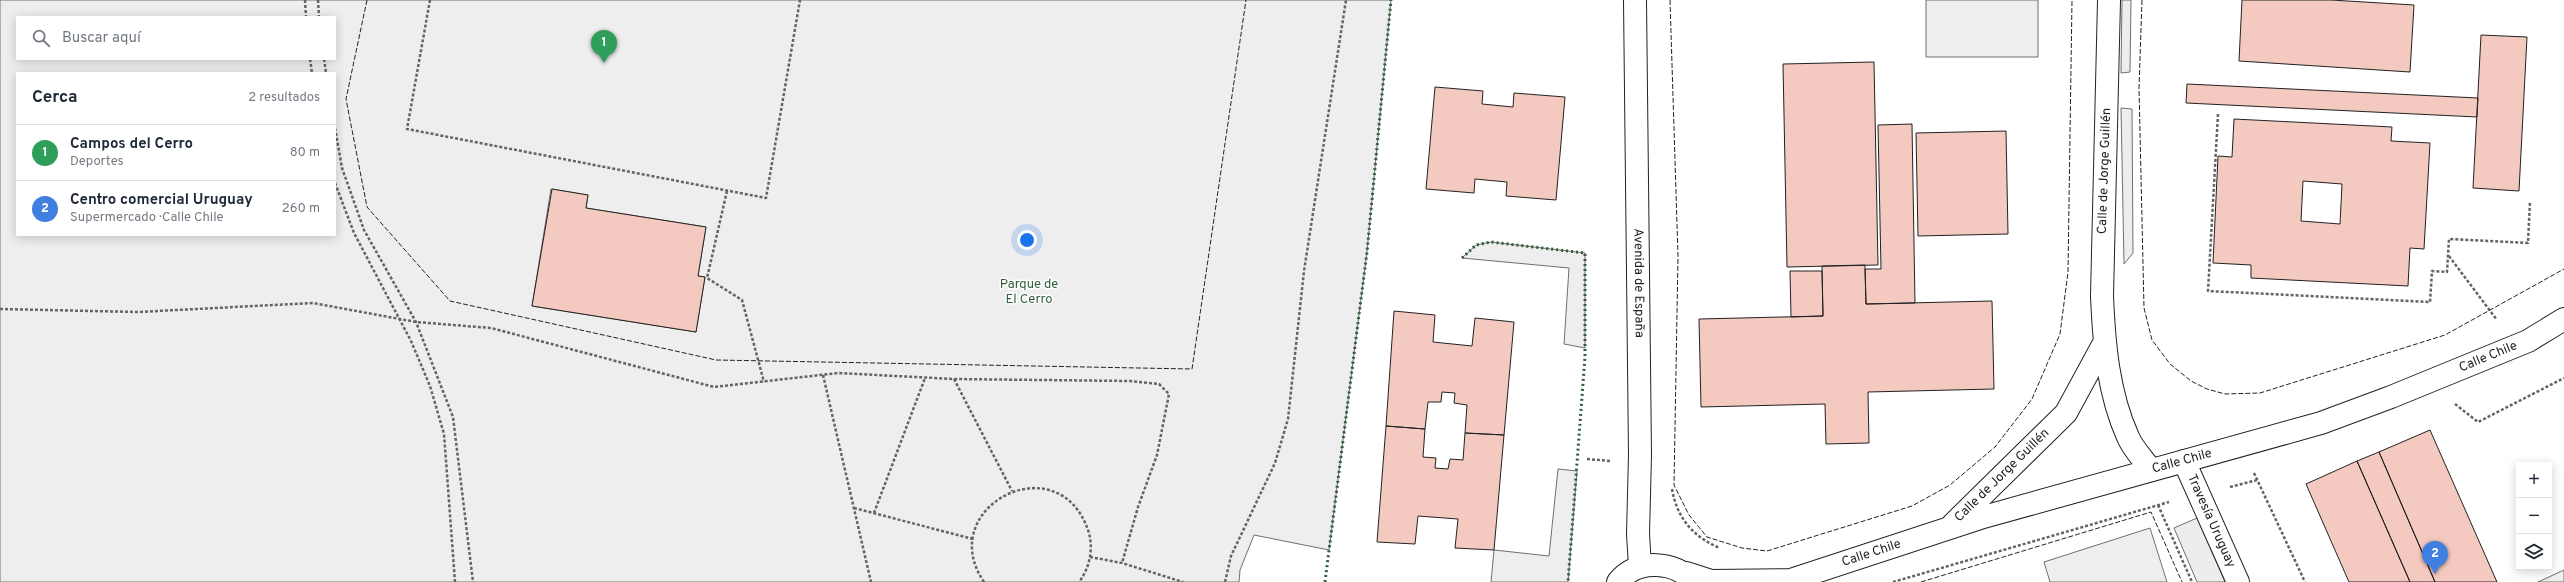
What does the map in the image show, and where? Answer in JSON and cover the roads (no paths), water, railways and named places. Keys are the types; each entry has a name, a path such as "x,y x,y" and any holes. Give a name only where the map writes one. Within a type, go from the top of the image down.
{"street":[{"name":"Avenida de España","path":"1635,0 1640,447 1638,534 1640,566"},
{"name":"Calle de Jorge Guillén","path":"2109,0 2102,296 2104,342 2112,389 2128,438 2151,470"},
{"name":"Calle Chile","path":"1640,566 1664,566 1690,578 1711,581 1789,581 1950,528 2321,423 2392,397 2528,341 2564,319"},
{"name":"Calle de Jorge Guillén","path":"1950,528 2066,413 2104,342"},
{"name":"Travesía Uruguay","path":"2184,461 2238,582"},
{"path":"1618,582 1623,576 1640,566"}],"place":[{"name":"Campos del Cerro","path":"604,63"},
{"name":"Centro comercial Uruguay","path":"2435,574"}],"park label":[{"name":"Parque de El Cerro","path":"1029,292"}]}
